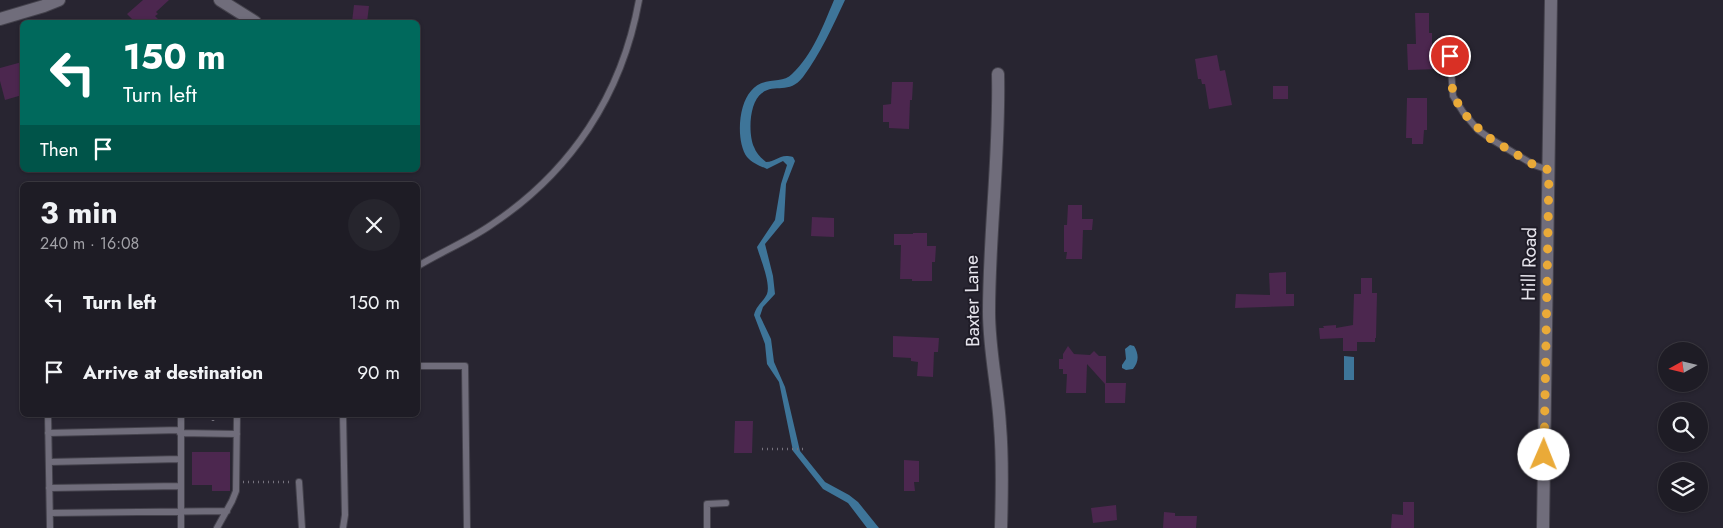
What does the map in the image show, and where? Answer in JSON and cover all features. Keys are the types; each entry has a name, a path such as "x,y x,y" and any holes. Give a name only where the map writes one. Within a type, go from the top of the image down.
{"street":[{"path":"0,19 59,0"},
{"path":"220,0 252,20"},
{"name":"Hill Road","path":"1543,528 1551,0"},
{"name":"Baxter Lane","path":"998,74 997,155 991,227 989,314 990,342 1002,448 1001,528"}],"lane":[{"path":"420,265 502,218 540,187 563,162 593,122 612,89 630,42 639,0"},
{"path":"1445,43 1450,56 1453,96 1463,112 1478,130 1491,139 1534,165 1549,170"},
{"path":"420,366 465,366 467,528"},
{"path":"48,417 50,528"},
{"path":"181,417 181,528"},
{"path":"217,528 234,496 237,482 237,417"},
{"path":"342,417 344,528"},
{"path":"48,433 180,432 237,434"},
{"path":"49,462 180,459"},
{"path":"299,482 302,528"},
{"path":"50,488 180,486"},
{"path":"707,528 707,504 726,503"},
{"path":"50,513 227,511"}],"path":[{"path":"762,449 803,449"},
{"path":"237,482 299,482"}],"water":[{"path":"834,0 845,0 821,49 803,77 793,86 767,90 762,93 754,103 752,111 750,127 752,141 759,155 766,162 784,156 793,157 795,161 786,184 784,221 765,244 773,276 775,294 763,307 760,316 771,339 774,362 785,387 800,451 825,482 858,502 879,528 867,528 848,503 823,489 793,451 779,382 767,364 765,344 754,315 768,289 757,247 775,220 781,184 787,165 783,161 767,169 754,163 747,157 743,150 740,133 743,105 756,86 767,81 788,77 806,58 817,39"},
{"path":"1130,345 1136,349 1137,361 1133,369 1126,370 1122,368 1122,365 1126,359 1125,349"},
{"path":"1344,356 1354,357 1354,380 1344,380"}],"building":[{"path":"143,0 169,0 156,12 158,14 155,16 159,20 133,20 127,14"},
{"path":"354,5 369,6 367,20 352,20"},
{"path":"1415,13 1429,13 1429,33 1432,33 1432,49 1438,49 1438,69 1408,70 1407,44 1416,44"},
{"path":"1217,55 1220,71 1225,70 1232,105 1209,109 1205,84 1202,84 1201,79 1198,79 1195,59"},
{"path":"20,63 20,96 5,100 0,81 0,68"},
{"path":"892,82 913,82 909,129 889,128 889,122 883,122 883,105 891,104"},
{"path":"1273,86 1288,86 1288,99 1273,99"},
{"path":"1407,98 1427,98 1427,130 1424,130 1423,144 1412,144 1412,138 1406,138"},
{"path":"1068,205 1082,205 1082,219 1093,219 1092,230 1083,230 1082,259 1066,259 1067,252 1064,252 1064,225 1067,225"},
{"path":"812,217 834,218 834,237 811,236"},
{"path":"927,233 927,246 936,246 935,262 932,262 932,281 900,279 901,245 894,245 894,234"},
{"path":"1286,272 1286,294 1294,294 1294,306 1235,308 1236,294 1270,295 1269,273"},
{"path":"1361,278 1372,278 1372,293 1377,293 1376,338 1375,342 1357,342 1357,351 1343,351 1343,338 1320,339 1319,328 1324,328 1323,326 1336,325 1336,328 1353,325 1354,294 1361,294"},
{"path":"893,336 939,338 938,352 934,352 933,377 917,376 918,362 911,361 911,358 893,357"},
{"path":"1068,346 1074,354 1090,355 1094,351 1099,356 1106,356 1106,383 1126,383 1125,403 1105,403 1105,384 1087,364 1086,393 1066,393 1067,374 1063,374 1063,369 1059,369 1059,359 1063,359 1063,354"},
{"path":"735,421 753,421 752,453 734,453"},
{"path":"192,452 230,452 230,491 212,491 212,485 192,485"},
{"path":"904,460 919,461 919,482 914,482 915,491 904,491"},
{"path":"1403,502 1414,502 1414,528 1391,528 1392,514 1403,515"},
{"path":"1116,505 1117,520 1093,523 1091,508"},
{"path":"1164,512 1175,513 1175,516 1197,516 1196,528 1163,528"}],"route":[{"path":"1450,56 1453,96 1470,121 1478,130 1491,139 1534,165 1549,170 1544,455"}]}
